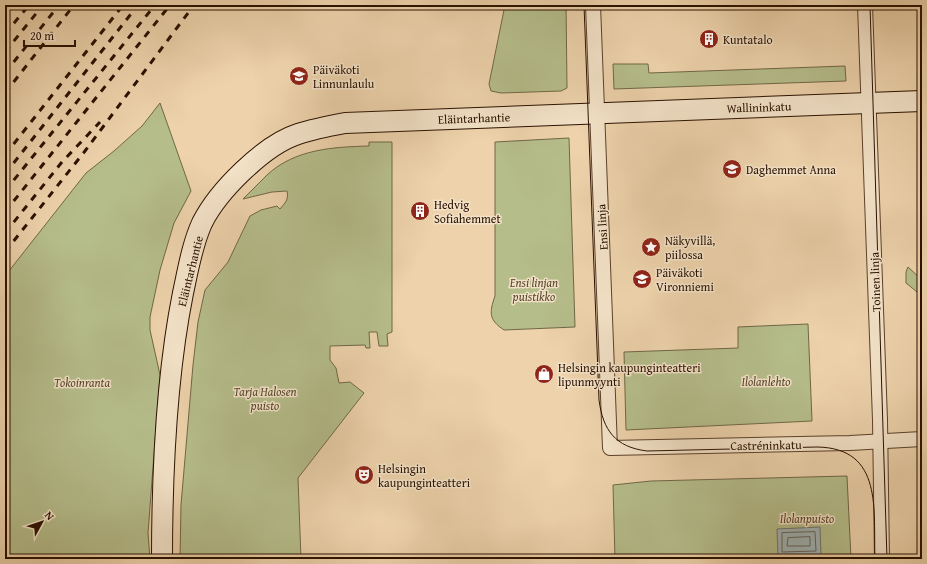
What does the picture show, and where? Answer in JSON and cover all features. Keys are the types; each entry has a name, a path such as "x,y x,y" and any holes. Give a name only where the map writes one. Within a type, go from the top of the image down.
{"main road":[{"name":"Wallininkatu","path":"596,114 922,101"},
{"name":"Eläintarhantie","path":"162,559 162,515 169,406 177,323 192,254 202,223 230,184 252,163 274,146 297,134 345,123 596,114"}],"street":[{"name":"Ensi linja","path":"593,5 610,448"},
{"name":"Toinen linja","path":"865,5 880,441 882,559"},
{"name":"Castréninkatu","path":"610,448 922,439"}],"green space":[{"path":"505,5 566,5 567,88 561,91 501,93 491,91 489,84"},
{"path":"613,64 648,64 649,73 845,66 846,81 614,89"},
{"name":"Tokoinranta","path":"160,103 191,191 174,223 160,270 150,317 150,330 160,375 148,533 150,559 5,559 5,276 86,173 142,126"},
{"name":"Ensi linjan puistikko","path":"569,138 575,327 504,330 495,323 491,312 495,296 495,142"},
{"name":"Tarja Halosen puisto","path":"369,142 392,142 392,332 387,334 388,346 379,346 377,332 369,332 370,348 366,348 365,345 330,346 330,360 336,368 339,383 350,382 364,393 298,478 301,559 180,559 181,505 193,365 198,322 205,290 228,262 250,216 261,210 277,206 280,209 286,201 287,191 272,192 243,199 267,175 278,166 290,160 315,151 342,147 369,146"},
{"path":"908,267 922,280 922,296 906,283 906,272"},
{"name":"Ilolanlehto","path":"808,324 812,421 626,430 624,352 738,348 738,327"},
{"name":"Ilolanpuisto","path":"847,476 851,559 615,559 613,485 651,481"}],"water":[{"path":"820,527 821,555 778,557 777,529"}],"tram line":[{"path":"584,5 599,400 601,411 608,428 612,435 627,446 647,451 817,447 839,450 854,458 864,470 870,485 875,521 875,559"},
{"path":"870,5 887,559"}],"railway":[{"path":"5,34 29,5"},
{"path":"5,52 43,5"},
{"path":"5,73 59,5"},
{"path":"5,93 74,5"},
{"path":"5,155 123,5"},
{"path":"5,174 138,5"},
{"path":"5,191 155,5"},
{"path":"5,212 170,5"},
{"path":"5,252 85,151 194,5"},
{"path":"5,233 62,162 100,122"}],"place":[{"name":"Kuntatalo","path":"709,39"},
{"name":"Päiväkoti Linnunlaulu","path":"299,76"},
{"name":"Daghemmet Anna","path":"732,169"},
{"name":"Hedvig Sofiahemmet","path":"420,211"},
{"name":"Näkyvillä, piilossa","path":"651,247"},
{"name":"Päiväkoti Vironniemi","path":"642,279"},
{"name":"Helsingin kaupunginteatteri lipunmyynti","path":"544,374"},
{"name":"Helsingin kaupunginteatteri","path":"364,475"}]}
